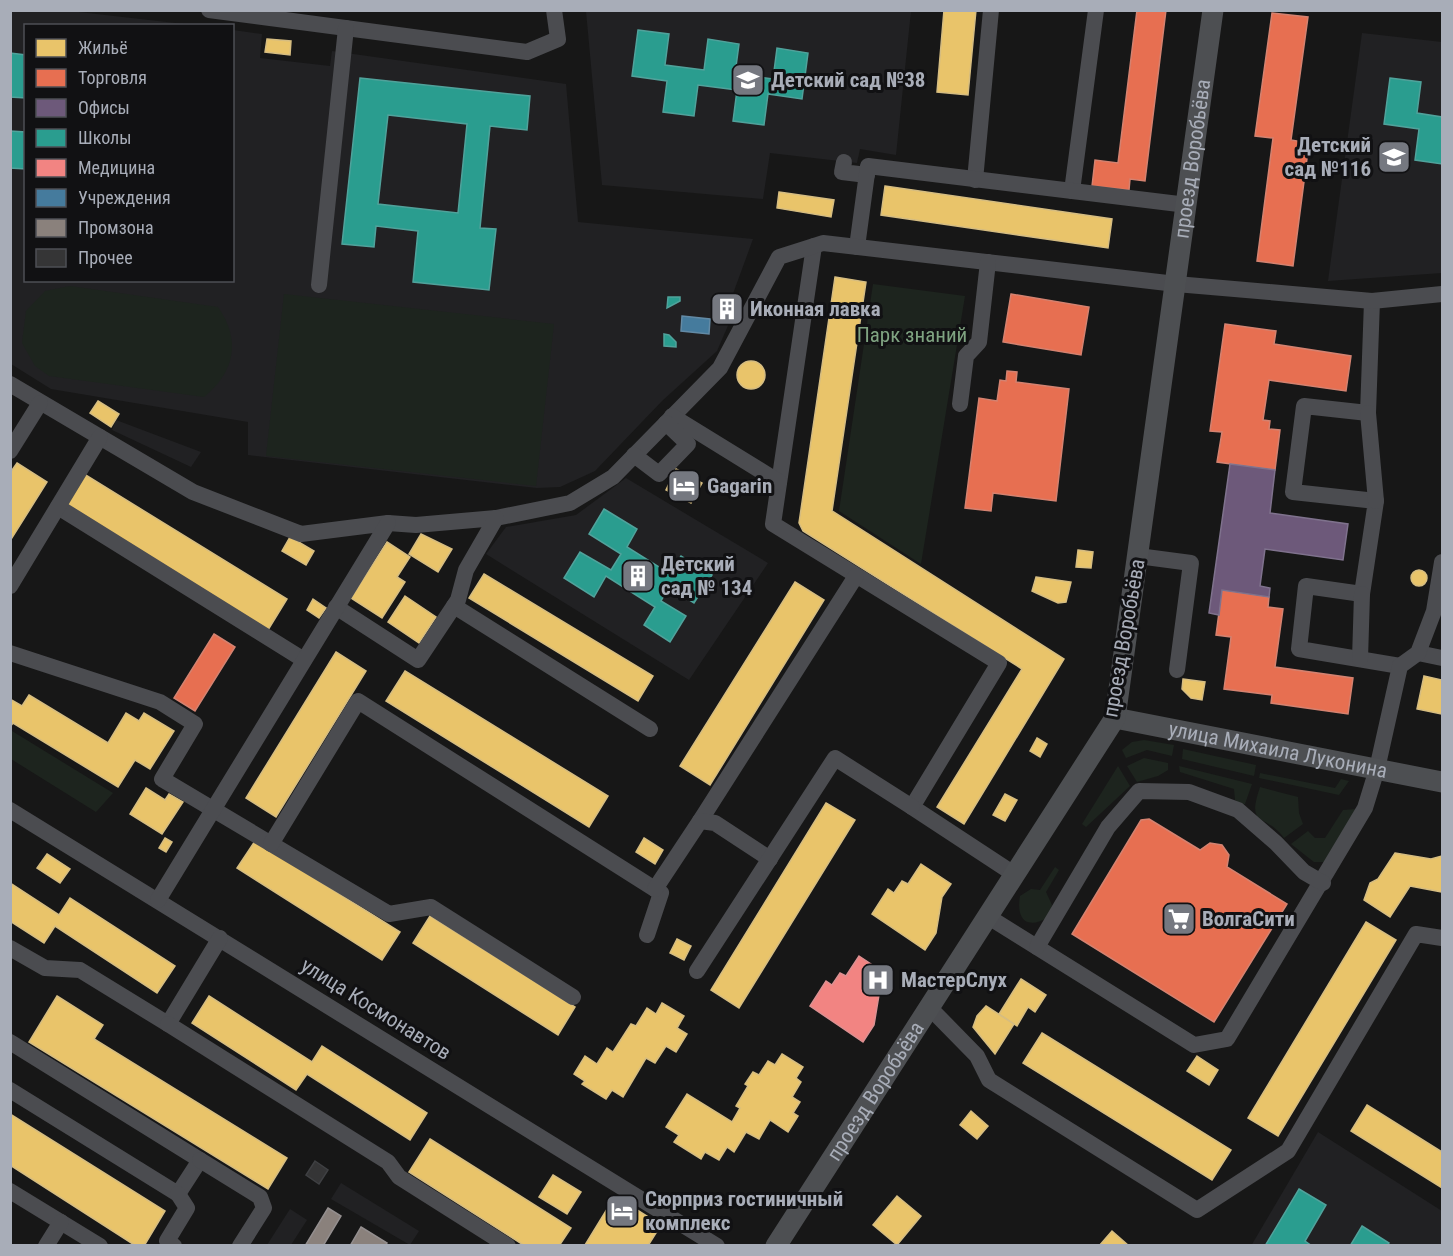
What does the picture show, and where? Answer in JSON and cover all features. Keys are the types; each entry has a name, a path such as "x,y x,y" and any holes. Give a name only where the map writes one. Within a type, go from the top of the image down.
{"main road":[{"name":"проезд Воробьёва","path":"776,1245 1115,718 1213,10"},
{"name":"улица Михаила Луконина","path":"1115,718 1443,782"}],"street":[{"path":"209,10 527,52 558,39 554,10"},
{"path":"975,180 991,10"},
{"path":"1072,191 1096,10"},
{"path":"320,285 346,28"},
{"path":"844,162 842,172 867,175"},
{"path":"856,247 868,166 1187,205"},
{"path":"10,384 193,492 301,534 388,523 416,525 496,518 570,502 613,477 720,368 779,257 823,243 1176,284 1372,301 1443,294"},
{"path":"814,246 772,524 999,663 912,807"},
{"path":"960,404 966,356 979,342 988,262"},
{"path":"1360,659 1362,594 1376,501 1368,413 1372,301"},
{"path":"10,451 40,403"},
{"path":"1368,413 1304,406 1293,492 1376,501"},
{"path":"634,455 659,474 688,444 669,420"},
{"path":"669,420 778,483"},
{"path":"10,586 100,437"},
{"path":"58,507 304,660"},
{"path":"336,607 418,660 454,606 466,570 496,518"},
{"path":"158,900 388,523"},
{"path":"1138,556 1191,563 1177,670"},
{"path":"987,916 1194,1045 1227,1039 1323,883 1365,808 1377,769 1400,666 1418,653 1438,612 1443,562"},
{"path":"655,889 856,576"},
{"path":"1362,594 1306,586 1299,649 1400,666"},
{"path":"454,606 650,729"},
{"path":"10,653 160,702 195,724 162,780 389,914 430,907 573,997"},
{"path":"1418,653 1443,658"},
{"path":"271,844 358,701 662,893 647,935"},
{"path":"697,971 835,758 1014,874"},
{"path":"1037,947 1108,827 1139,791 1189,792 1238,810 1276,843 1304,872 1323,883"},
{"name":"улица Космонавтов","path":"10,810 717,1245"},
{"path":"700,821 715,823 770,859"},
{"path":"929,1007 977,1056 989,1080 1197,1209 1288,1151 1416,934 1443,938"},
{"path":"168,1024 220,938"},
{"path":"10,948 45,968 80,970 388,1162 399,1177 508,1245"},
{"path":"10,1042 260,1197 264,1208 240,1245"},
{"path":"10,1090 178,1194 187,1208 167,1241 174,1245"},
{"path":"178,1194 200,1160"},
{"path":"10,1191 100,1245"},
{"path":"46,1245 61,1222"}],"shaded area":[{"path":"10,11 70,11 184,24 24,24 24,282 234,282 234,30 262,34 260,58 330,66 332,51 566,84 578,222 753,239 730,302 735,304 733,314 717,351 662,401 595,471 560,487 537,488 248,455 248,422 51,389 11,364"},
{"name":"Детский сад №38","path":"586,11 911,11 896,155 860,149 857,163 770,153 763,199 602,185"},
{"name":"Детский сад №116","path":"1362,33 1442,42 1442,273 1328,281"},
{"path":"116,420 201,452 191,467 112,430"},
{"path":"626,478 768,563 689,680 486,554 506,527 576,515"},
{"path":"1318,1132 1442,1211 1442,1245 1251,1246"},
{"path":"341,1183 419,1231 410,1245 331,1199"},
{"path":"290,1209 307,1220 291,1245 267,1245"}],"green space":[{"name":"Парк знаний","path":"873,284 965,296 921,564 839,511"},
{"path":"70,286 218,307 230,331 232,343 228,366 222,377 204,397 49,376 35,366 22,343 26,311 45,291"},
{"path":"284,294 554,324 536,486 266,456"},
{"path":"12,731 113,793 96,812 11,759"},
{"path":"1144,740 1174,745 1172,756 1147,750 1126,758 1122,750 1132,742"},
{"path":"1183,749 1256,765 1254,776 1182,759"},
{"path":"1144,758 1168,763 1168,770 1158,776 1137,782 1127,766"},
{"path":"1118,766 1130,786 1086,827 1082,824"},
{"path":"1179,766 1252,784 1245,804 1242,805 1235,800 1234,789 1180,772"},
{"path":"1260,773 1335,788 1341,779 1349,781 1339,795 1259,778"},
{"path":"1260,787 1298,797 1299,813 1303,824 1284,838 1256,815 1256,800"},
{"path":"1356,809 1324,862 1314,862 1291,844 1308,831 1315,838 1325,838 1343,810"},
{"path":"1055,867 1059,870 1046,892 1052,905 1049,917 1035,923 1025,920 1020,911 1020,896 1031,889 1040,890"}],"building: Жильё":[{"path":"944,10 976,10 968,95 937,92"},
{"path":"267,39 291,41 290,55 265,52"},
{"path":"885,186 1112,219 1108,248 881,215"},
{"path":"779,192 834,200 831,217 777,208"},
{"path":"835,277 866,282 832,511 1064,659 964,824 937,807 1022,669 803,531 799,523"},
{"path":"751,361 761,365 765,375 761,385 751,389 741,385 737,375 741,365"},
{"path":"98,401 119,414 111,427 90,413"},
{"path":"17,463 47,482 10,541 10,473"},
{"name":"Gagarin","path":"676,469 702,483 691,503 666,490"},
{"path":"84,474 287,599 268,630 66,504"},
{"path":"421,534 452,549 438,572 409,554"},
{"path":"290,537 314,551 306,565 282,551"},
{"path":"387,542 410,557 397,577 405,582 382,618 351,598"},
{"path":"1078,550 1093,552 1091,568 1076,567"},
{"path":"1416,570 1422,570 1427,578 1425,584 1416,586 1411,581 1411,575"},
{"path":"484,574 653,676 638,701 469,598"},
{"path":"1036,577 1071,582 1066,602 1058,603 1032,591"},
{"path":"795,582 824,600 710,785 680,766"},
{"path":"405,596 436,617 419,643 388,622"},
{"path":"313,599 326,608 319,618 307,610"},
{"path":"336,652 366,671 276,817 246,798"},
{"path":"405,671 608,796 589,827 386,701"},
{"path":"1424,676 1442,680 1442,714 1417,709"},
{"path":"1183,679 1205,682 1202,700 1191,698 1182,689"},
{"path":"29,695 108,743 126,713 139,721 144,713 174,731 150,769 135,760 118,787 13,723 10,727 10,699 22,706"},
{"path":"1037,738 1047,744 1040,757 1030,751"},
{"path":"146,788 165,800 169,794 183,802 162,834 130,814"},
{"path":"1005,794 1017,800 1005,821 993,815"},
{"path":"826,803 855,820 739,1008 711,990"},
{"path":"165,838 172,842 166,852 159,848"},
{"path":"644,838 663,850 655,864 636,852"},
{"path":"255,841 400,932 382,960 237,868"},
{"path":"1395,853 1431,859 1442,856 1442,892 1410,886 1390,917 1364,900 1370,883 1378,879"},
{"path":"47,854 70,869 60,883 37,868"},
{"path":"921,864 951,884 942,897 936,933 925,950 872,914 888,889 894,893 902,881 908,884"},
{"path":"10,883 59,915 70,898 175,966 157,993 55,926 44,943 10,921"},
{"path":"430,916 575,1007 558,1035 413,943"},
{"path":"1366,922 1396,940 1278,1136 1248,1118"},
{"path":"677,939 691,946 684,960 670,953"},
{"path":"1021,979 1046,995 1035,1012 1028,1007 1017,1026 999,1014"},
{"path":"57,996 103,1025 94,1039 287,1158 268,1189 29,1042"},
{"path":"209,996 312,1062 322,1046 427,1113 410,1140 307,1074 296,1090 192,1023"},
{"path":"662,1003 684,1016 677,1028 687,1034 676,1052 666,1046 655,1063 646,1058 623,1097 612,1090 606,1099 582,1084 585,1081 574,1074 585,1056 597,1064 607,1048 613,1052 631,1024 636,1026 647,1008 656,1014"},
{"path":"986,1006 1014,1024 995,1054 973,1027 977,1016"},
{"path":"1042,1033 1231,1150 1212,1180 1023,1063"},
{"path":"782,1054 803,1067 796,1078 801,1082 792,1097 800,1102 793,1113 798,1116 788,1132 770,1120 759,1139 746,1132 734,1152 727,1147 719,1160 705,1152 701,1159 674,1142 679,1135 666,1127 687,1094 732,1122 740,1108 736,1106 748,1086 745,1084 753,1072 759,1075 768,1061 775,1065"},
{"path":"1197,1056 1218,1070 1209,1085 1187,1071"},
{"path":"1367,1105 1442,1152 1442,1188 1351,1131"},
{"path":"971,1111 988,1126 977,1139 960,1125"},
{"path":"10,1114 165,1211 144,1246 136,1246 10,1165"},
{"path":"430,1139 571,1228 559,1246 525,1246 409,1172"},
{"path":"553,1175 581,1192 567,1214 539,1197"},
{"name":"Сюрприз гостиничный комплекс","path":"615,1196 661,1225 649,1244 652,1246 585,1245"},
{"path":"897,1196 921,1216 897,1245 873,1225"},
{"path":"1112,1231 1129,1246 1099,1246"}],"building: Торговля":[{"path":"1137,10 1166,10 1145,181 1130,179 1129,190 1092,186 1095,160 1118,163"},
{"path":"1272,13 1308,17 1291,140 1309,143 1293,266 1257,261 1273,138 1255,136"},
{"path":"1011,294 1089,307 1081,355 1003,342"},
{"path":"1225,324 1276,331 1274,344 1351,356 1346,391 1269,380 1263,420 1270,421 1269,429 1280,430 1275,470 1217,462 1222,432 1210,431"},
{"path":"1007,371 1017,372 1016,382 1069,389 1056,501 993,493 991,511 965,508 979,398 997,401 1000,380 1006,381"},
{"path":"1222,590 1269,597 1268,607 1283,609 1275,667 1353,678 1348,714 1271,703 1272,695 1224,689 1231,637 1216,635"},
{"path":"214,634 235,647 195,711 174,698"},
{"name":"ВолгаСити","path":"1149,819 1200,850 1210,843 1222,845 1229,855 1227,867 1287,904 1214,1022 1072,934 1141,820"}],"building: Офисы":[{"path":"1230,464 1275,470 1270,513 1348,524 1343,560 1265,549 1260,586 1270,588 1269,597 1222,590 1219,615 1209,613"}],"building: Школы":[{"path":"638,30 669,34 665,65 704,70 708,39 739,44 735,74 773,79 777,48 808,53 802,99 768,94 764,125 733,121 737,90 698,85 694,116 663,112 667,81 632,76"},
{"path":"10,53 24,55 24,98 10,97"},
{"path":"360,78 530,96 527,130 490,126 480,228 496,229 489,290 413,282 418,231 376,226 374,247 342,244","holes":["388,115 467,124 458,213 378,204"]},
{"path":"1390,78 1421,82 1417,113 1442,117 1442,164 1415,160 1419,129 1384,124"},
{"path":"10,131 24,132 24,169 10,168"},
{"path":"668,297 680,297 680,301 667,308"},
{"path":"664,334 669,335 676,342 676,347 664,346"},
{"name":"Детский сад № 134","path":"604,509 637,529 627,547 670,574 681,556 712,575 694,603 669,587 661,601 686,616 670,642 644,625 655,607 606,576 594,597 564,578 580,552 611,570 621,554 589,534"},
{"path":"1299,1189 1326,1205 1305,1241 1312,1246 1265,1246"},
{"path":"1362,1226 1389,1243 1387,1246 1350,1246"}],"building: Медицина":[{"path":"859,956 889,976 880,989 874,1025 863,1042 810,1006 826,981 832,985 840,973 846,976"}],"building: Учреждения":[{"name":"Иконная лавка","path":"735,304 733,314 719,312 721,306"},
{"path":"682,316 710,319 709,334 681,331"}],"building: Промзона":[{"path":"328,1208 341,1216 323,1246 305,1246"},
{"path":"361,1227 387,1243 385,1246 350,1246"}],"building: Прочее":[{"path":"315,1161 328,1170 319,1184 306,1175"}],"place":[{"name":"Детский сад №38","path":"748,80"},
{"name":"Детский сад №116","path":"1394,157"},
{"name":"Иконная лавка","path":"727,309"},
{"name":"Gagarin","path":"684,486"},
{"name":"Детский сад № 134","path":"638,576"},
{"name":"ВолгаСити","path":"1179,919"},
{"name":"МастерСлух","path":"878,980"},
{"name":"Сюрприз гостиничный комплекс","path":"622,1211"}]}
